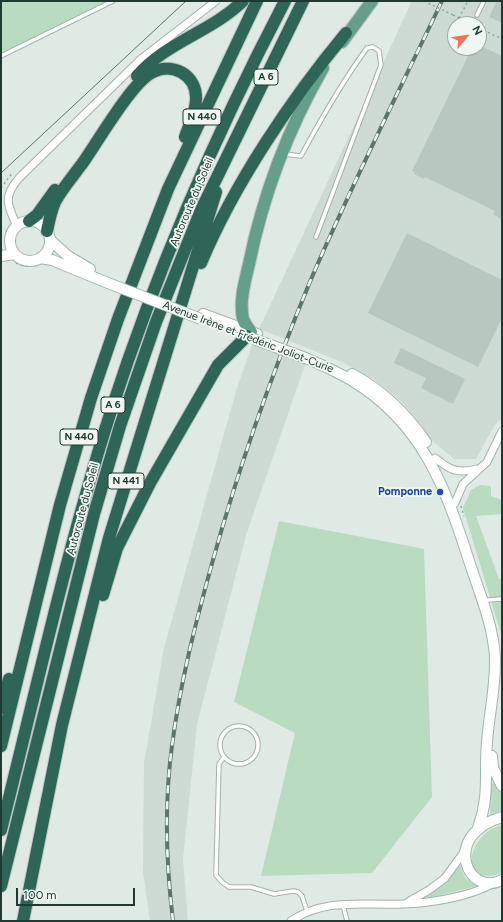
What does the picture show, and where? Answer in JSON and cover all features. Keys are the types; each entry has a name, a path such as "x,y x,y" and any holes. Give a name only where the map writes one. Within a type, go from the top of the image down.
{"highway":[{"path":"29,221 44,206 139,73 160,55 204,30 243,1"},
{"name":"N 440","path":"1,746 26,637 60,504 91,398 118,319 168,189 257,1"},
{"name":"Autoroute du Soleil","path":"1,830 84,502 111,412 138,332 168,253 212,148 285,1"},
{"name":"Autoroute du Soleil","path":"1,886 94,514 120,426 159,315 201,210 303,1"},
{"path":"174,326 206,251 227,210 263,148 323,61 346,33"},
{"path":"48,236 55,202 134,89 151,73 168,68 177,69 189,78 196,97 196,106 174,166 168,189"},
{"name":"N 441","path":"23,921 62,725 117,510 228,152"},
{"path":"85,637 93,628 117,548 150,483 218,365 252,335"},
{"path":"1,708 13,666 26,637"}],"main road":[{"path":"252,335 244,320 242,312 244,286 263,207 281,154 312,88 346,33 372,1"},
{"path":"29,221 40,223 48,236 47,250 40,258 35,260 24,260 15,254 5,242 17,226 29,221"},
{"name":"Avenue Irène et Frédéric Joliot-Curie","path":"48,236 68,256 109,281"},
{"path":"1,256 15,254"},
{"name":"Avenue Irène et Frédéric Joliot-Curie","path":"40,258 52,260 340,367 373,385 413,424 435,458 448,483 456,503 487,600 499,650 500,692 492,749 493,768 502,786"},
{"name":"Avenue Irène et Frédéric Joliot-Curie","path":"308,356 352,381 394,414 420,445 449,500 483,605 491,633 494,657 494,687 486,743 486,802 478,828"},
{"path":"499,882 482,882 472,875 466,863 464,852 470,838 478,828 492,820 502,817"}],"street":[{"path":"17,226 7,200 10,188 140,59 216,1"},
{"path":"456,503 463,484 487,462 502,431"},
{"path":"435,458 450,469 458,471 479,469"},
{"path":"404,904 429,890 444,878 464,852"},
{"path":"292,921 307,911 324,906 343,903 404,904 480,891 499,882"}],"lane":[{"path":"1,56 113,1"},
{"path":"477,15 484,1"},
{"path":"281,154 301,156 329,105 362,54 367,48 373,47 379,50 381,65 316,237"},
{"path":"487,600 502,599"},
{"path":"241,725 254,732 259,747 252,760 237,764 224,757 220,743 227,729 241,725"},
{"path":"224,757 219,764 216,875 229,887 251,887 274,894 293,891 298,892 302,896 307,911"},
{"path":"343,903 347,921"}],"path":[{"path":"424,1 455,16"},
{"path":"460,16 468,1"},
{"path":"487,32 502,39"}],"shaded area":[{"path":"412,1 502,1 502,418 494,426 476,459 454,459 430,439 418,421 401,401 375,380 342,362 259,329"},
{"path":"252,345 272,348 306,362 246,535 197,725 183,859 188,921 150,921 143,872 144,763 164,648 236,391"}],"green space":[{"path":"1,1 111,1 1,57"},
{"path":"480,485 491,486 491,496 502,500 502,514 476,516 499,579 502,579 502,637 463,508 471,490"},
{"path":"279,521 424,549 432,797 372,873 261,876 295,733 234,702"},
{"path":"494,783 502,794 502,810 490,814 491,784"},
{"path":"502,825 502,873 488,876 478,873 473,867 472,858 475,848 481,838 490,830"},
{"path":"460,865 465,878 477,886 429,898 427,896 440,887"}],"building":[{"path":"497,1 502,1 502,23 489,17"},
{"path":"487,49 502,56 502,220 493,214 495,211 425,177 424,179 414,174 415,172 412,171 468,56 487,56"},
{"path":"407,233 502,280 502,318 478,367 368,313"},
{"path":"401,348 465,379 453,404 421,388 426,378 394,363"}],"tram line":[{"path":"1,173 186,1"}],"railway":[{"path":"173,921 167,855 169,768 175,722 189,652 223,525 257,420 309,284 357,177 442,1"}],"place":[{"name":"Pomponne","path":"440,492"}]}
